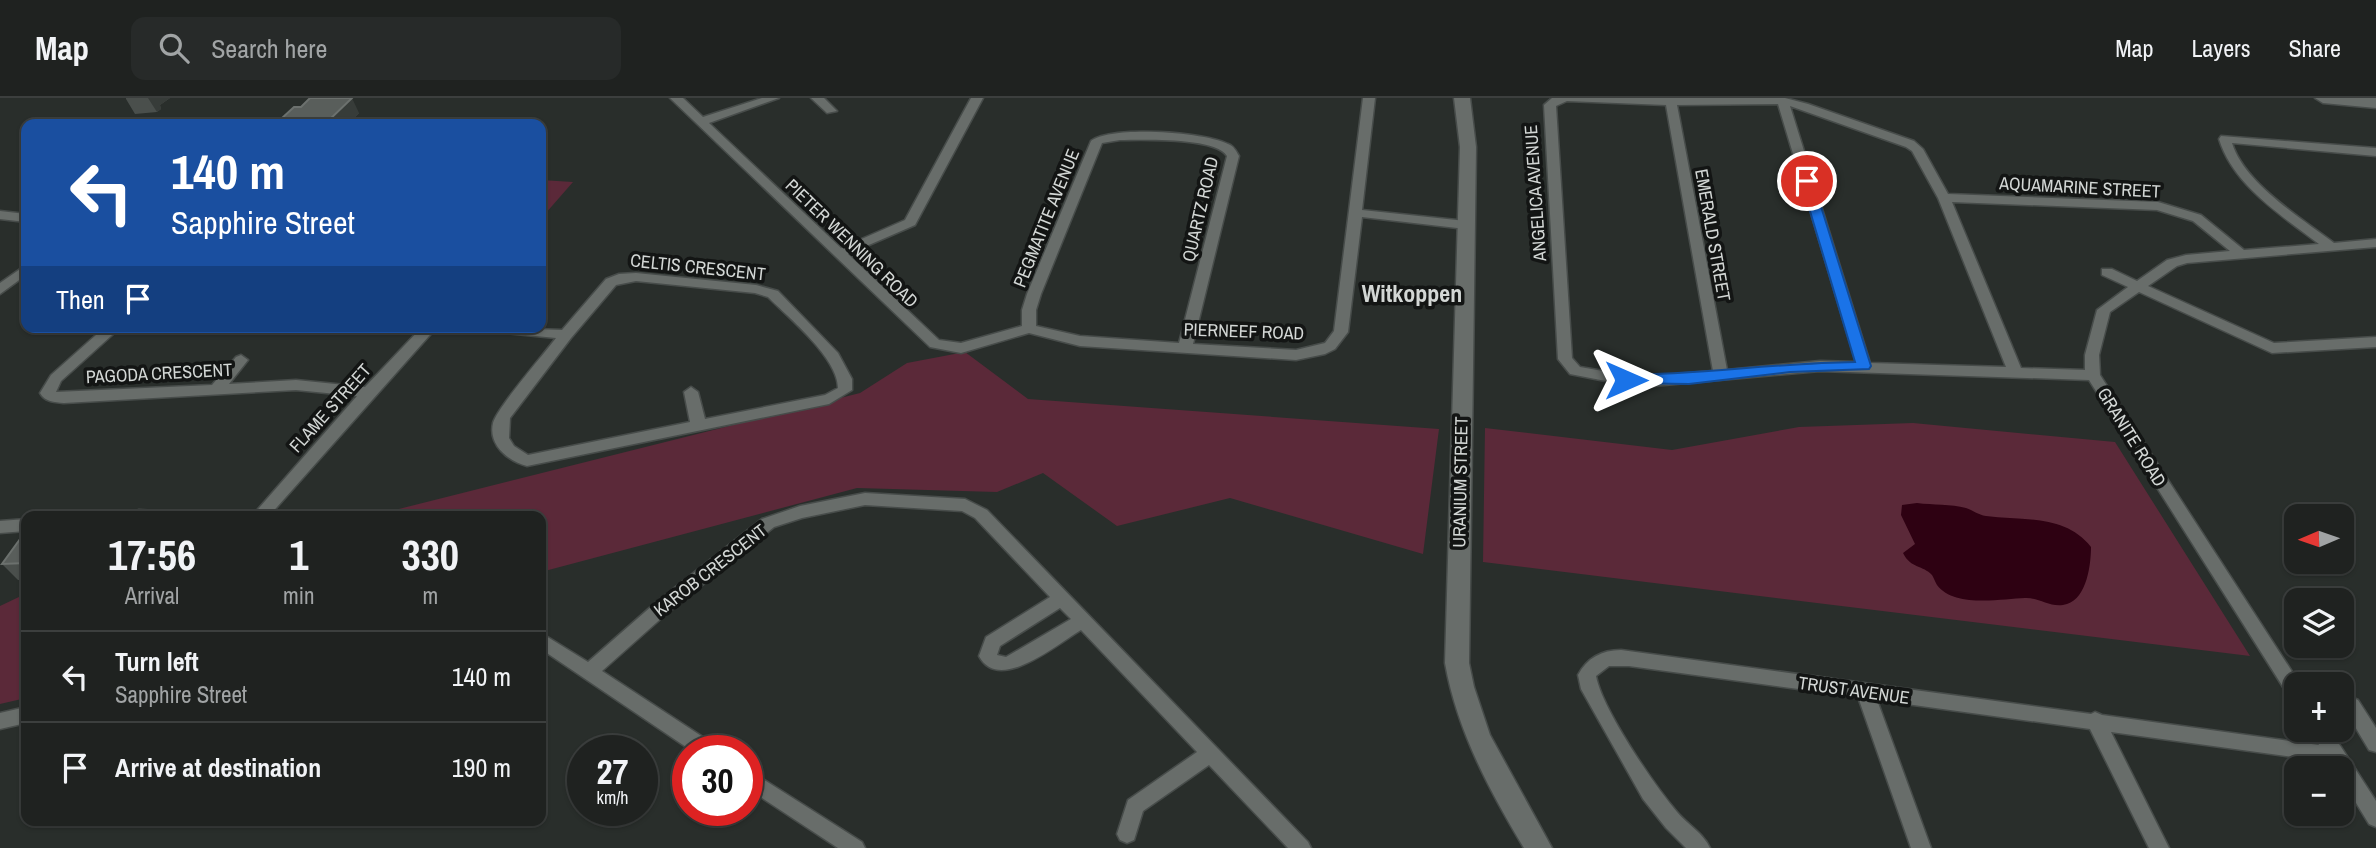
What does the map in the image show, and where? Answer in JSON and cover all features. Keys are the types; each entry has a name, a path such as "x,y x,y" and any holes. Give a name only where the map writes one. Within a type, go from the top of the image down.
{"street":[{"name":"PIETER WENNING ROAD","path":"676,98 935,344 961,348 1029,329"},
{"path":"700,122 773,98"},
{"path":"817,98 831,111"},
{"path":"838,254 910,222 977,98"},
{"name":"PIERNEEF ROAD","path":"1029,329 1066,340 1296,355 1320,351 1330,346 1341,332 1369,98"},
{"name":"URANIUM STREET","path":"1462,98 1468,147 1458,519 1459,676 1472,721 1504,787 1539,848"},
{"name":"ANGELICA AVENUE","path":"2015,371 1944,198 1917,149 1910,144 1828,114 1783,101 1671,102 1567,98 1554,101 1550,105 1565,359 1575,371 1626,380 1677,379 1800,367 1864,366 2093,375"},
{"path":"2323,98 2376,103"},
{"path":"1783,101 1864,366"},
{"name":"EMERALD STREET","path":"1671,102 1721,374"},
{"name":"PEGMATITE AVENUE","path":"1029,329 1029,310 1034,294 1092,147 1099,139 1115,136"},
{"name":"QUARTZ ROAD","path":"1115,136 1211,142 1227,148 1233,156 1185,348"},
{"path":"2331,247 2245,176 2230,154 2225,139 2376,152"},
{"name":"AQUAMARINE STREET","path":"1944,198 2158,206 2197,218 2241,254"},
{"path":"1357,213 1466,225"},
{"path":"0,215 21,217"},
{"name":"GRANITE ROAD","path":"2284,673 2093,375 2092,355 2100,317 2108,306 2178,261 2376,243"},
{"path":"2107,272 2272,348 2376,342"},
{"path":"0,290 21,273"},
{"name":"CELTIS CRESCENT","path":"636,277 766,291 778,299 840,366 846,386 836,397 699,427 527,461 518,459 501,440 499,425 566,335 611,282 619,278 636,277"},
{"name":"PAGODA CRESCENT","path":"107,333 56,378 47,393 52,397 64,398 296,385 369,392"},
{"name":"FLAME STREET","path":"264,511 424,333"},
{"path":"546,333 566,335"},
{"path":"217,389 241,360"},
{"path":"691,391 699,427"},
{"name":"KAROB CRESCENT","path":"589,672 659,610 768,523 800,512 853,501 909,500 974,508 1300,848"},
{"path":"0,527 21,525"},
{"path":"1062,598 992,642 988,656 990,661 998,665 1009,664 1084,620"},
{"path":"546,643 684,735"},
{"name":"TRUST AVENUE","path":"1699,848 1682,834 1648,790 1594,697 1587,675 1599,660 1612,657 1647,661 1865,692 2095,720 2336,755"},
{"path":"1865,692 1921,848"},
{"path":"2354,710 2376,744"},
{"path":"0,721 21,716"},
{"path":"2095,720 2159,848"},
{"path":"2328,742 2376,818"},
{"path":"1127,834 1135,806 1210,753"},
{"path":"763,788 855,848"}],"shaded area":[{"path":"546,180 573,182 546,213"},
{"path":"965,352 1028,399 1439,429 1423,554 1230,498 1117,526 1043,473 997,492 857,488 546,571 546,511 391,511 860,393 907,363"},
{"path":"1913,423 2115,442 2250,656 1483,562 1485,428 1672,450 1799,427"},
{"path":"1917,503 1960,507 1983,515 2043,521 2069,529 2081,536 2091,547 2089,571 2083,588 2074,601 2061,605 2030,598 1978,601 1955,597 1945,592 1937,585 1932,575 1910,562 1903,553 1915,544 1901,515 1902,505"},
{"path":"21,596 21,699 0,704 0,606"}],"building":[{"path":"310,98 352,98 330,119 281,119 294,107 301,107"},
{"path":"21,538 21,563 2,564"}],"district":[{"name":"Witkoppen","path":"1412,293"}],"route":[{"path":"1626,380 1689,379 1790,368 1864,366 1807,181"}]}
